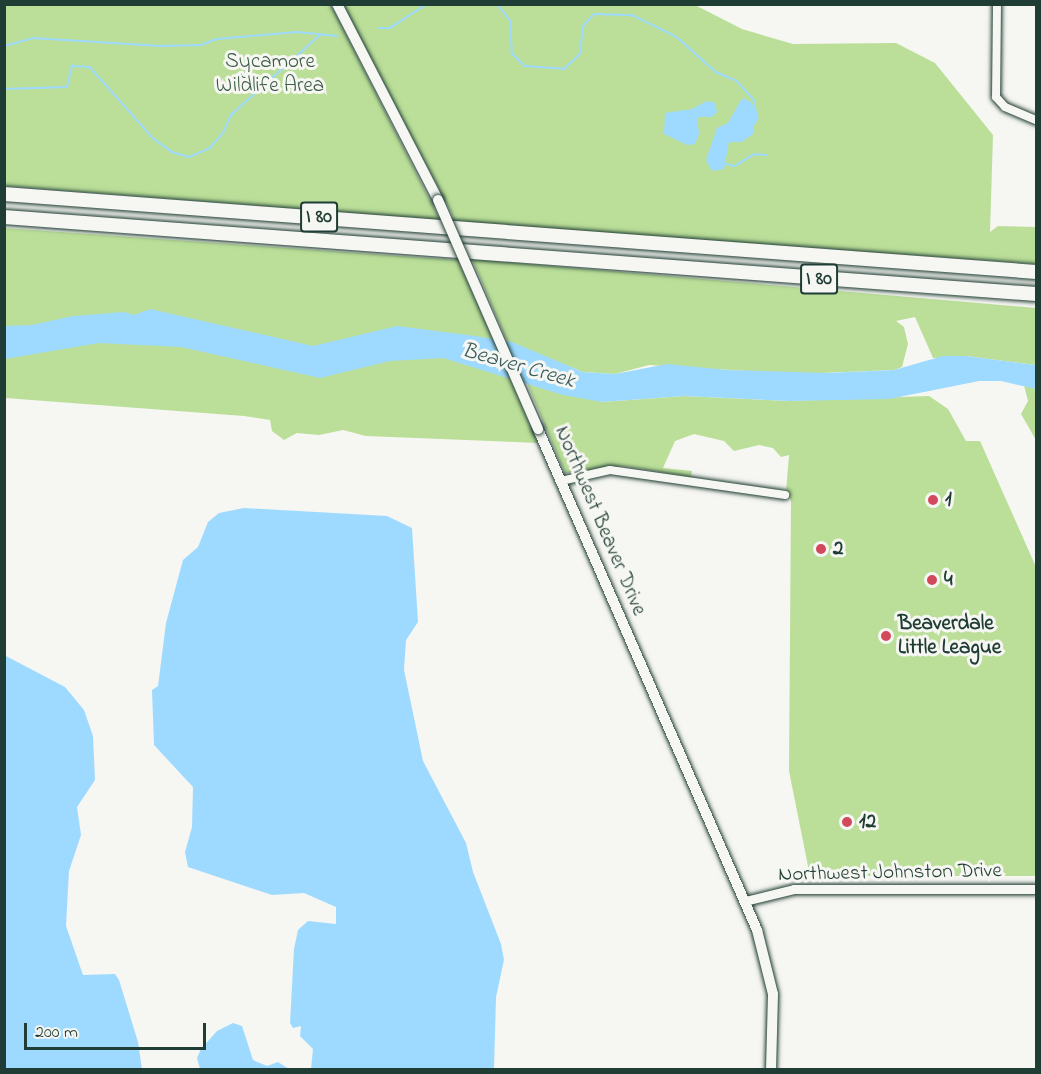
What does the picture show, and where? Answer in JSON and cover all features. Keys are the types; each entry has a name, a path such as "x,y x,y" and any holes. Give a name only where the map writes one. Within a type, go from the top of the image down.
{"highway":[{"name":"I 80","path":"4,194 1036,273"},
{"name":"I 80","path":"4,216 1036,294"}],"main road":[{"name":"Northwest Beaver Drive","path":"337,4 438,200 745,901 764,952 773,994 771,1070"}],"street":[{"path":"997,4 995,92 999,102 1011,110 1036,120"},
{"path":"561,481 598,471 627,471 784,495"},
{"name":"Northwest Johnston Drive","path":"745,901 794,890 1036,889"}],"green space":[{"name":"Sycamore Wildlife Area","path":"4,5 331,5 440,220 5,186"},
{"path":"343,5 695,5 742,29 793,44 896,43 935,63 993,135 990,232 998,226 1036,227 1036,264 456,222"},
{"path":"4,228 458,260 538,443 366,436 343,430 319,435 297,433 284,440 272,431 270,420 244,416 5,398"},
{"path":"472,259 1036,308 1036,365 966,356 933,358 915,317 896,321 904,327 908,344 902,367 894,370 798,374 649,365 615,374 583,372 507,341"},
{"name":"Beaverdale Little League","path":"526,381 602,402 684,396 789,401 929,396 948,409 966,441 980,441 1036,567 1036,876 810,876 789,771 791,501 786,491 789,455 781,457 773,448 759,445 734,451 724,441 694,434 675,441 663,468 692,471 691,477 623,466 565,473"},
{"path":"1024,385 1036,389 1036,440 1021,414 1028,401"}],"water":[{"path":"742,98 751,102 759,118 753,127 754,133 742,142 729,142 724,169 712,171 706,160 717,128 728,123"},
{"path":"707,101 715,103 717,112 712,117 697,117 699,134 695,144 687,145 664,134 665,113 692,109"},
{"name":"Beaver Creek","path":"150,309 313,346 397,326 475,336 512,342 583,372 615,374 667,364 727,370 827,373 894,370 943,356 966,356 1036,365 1036,389 1001,381 979,381 889,399 789,401 684,396 602,402 563,395 443,358 390,361 320,378 181,347 99,343 5,359 5,326 32,325 73,316 124,312 134,315"},
{"path":"244,508 387,516 412,528 418,622 406,640 404,670 423,761 466,843 473,872 501,944 504,960 496,997 494,1069 311,1069 313,1049 300,1036 301,1026 293,1028 290,1023 294,949 298,930 308,921 336,924 336,907 304,893 272,895 188,867 185,852 192,827 193,787 154,745 152,690 158,686 166,623 183,560 198,547 208,522 219,513"},
{"path":"4,655 65,687 84,710 93,736 95,780 77,807 81,835 69,871 66,926 83,975 115,974 119,980 138,1042 142,1069 5,1069"},
{"path":"233,1023 242,1026 253,1060 267,1066 278,1062 289,1069 200,1069 197,1058 201,1049 217,1031"}],"waterway":[{"path":"378,28 390,28 427,4"},
{"path":"497,4 511,21 512,53 525,66 564,69 580,54 583,26 594,14 632,15 677,37 716,72 737,81 754,100 757,115"},
{"path":"4,46 33,38 161,46 201,45 217,39 297,32 337,36"},
{"path":"4,89 67,87 72,66 90,67 153,138 172,152 189,157 210,148 223,133 231,115 321,34"},
{"path":"726,164 735,166 754,154 766,155"}],"place":[{"name":"1","path":"933,500"},
{"name":"2","path":"821,549"},
{"name":"4","path":"932,580"},
{"name":"Beaverdale Little League","path":"886,636"},
{"name":"12","path":"847,822"}]}
